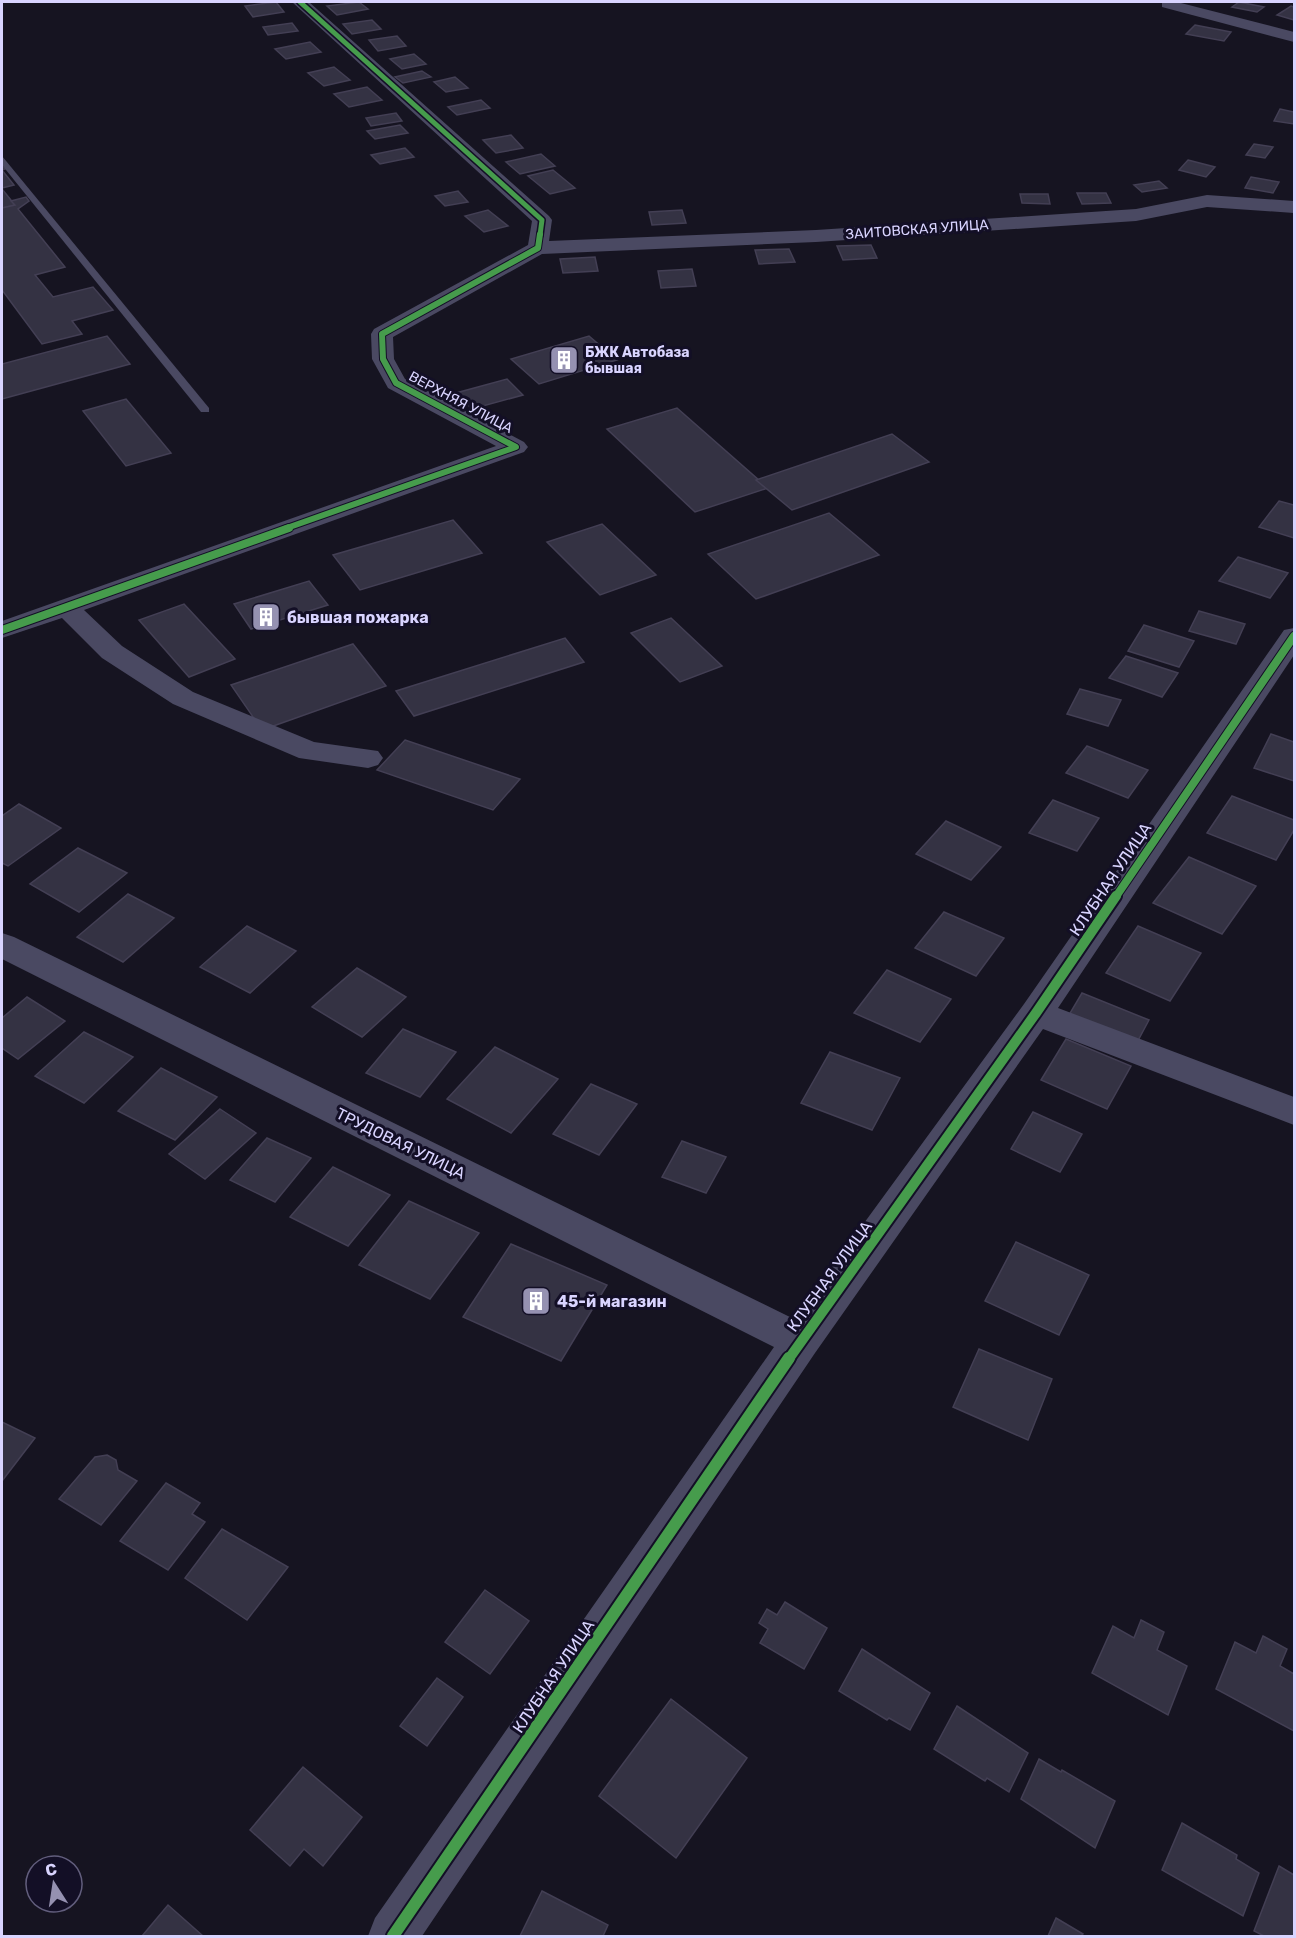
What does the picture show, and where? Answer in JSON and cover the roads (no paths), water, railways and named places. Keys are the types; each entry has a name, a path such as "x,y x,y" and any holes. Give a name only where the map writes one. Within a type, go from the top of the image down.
{"street":[{"path":"300,2 542,220 538,248"},
{"path":"1167,4 1294,37"},
{"name":"ЗАИТОВСКАЯ УЛИЦА","path":"538,248 816,236 1136,215 1207,201 1294,207"},
{"name":"ВЕРХНЯЯ УЛИЦА","path":"2,630 516,447 396,383 382,359 382,334 538,248"},
{"path":"66,607 112,652 183,698 309,751 368,758"},
{"name":"КЛУБНАЯ УЛИЦА","path":"393,1936 801,1341 1036,1013 1294,636"},
{"name":"ТРУДОВАЯ УЛИЦА","path":"2,945 801,1341"},
{"path":"1036,1013 1294,1111"}],"lane":[{"path":"2,159 205,410"}],"place":[{"name":"БЖК Автобаза бывшая","path":"564,360"},
{"name":"бывшая пожарка","path":"266,617"},
{"name":"45-й магазин","path":"536,1301"}]}
